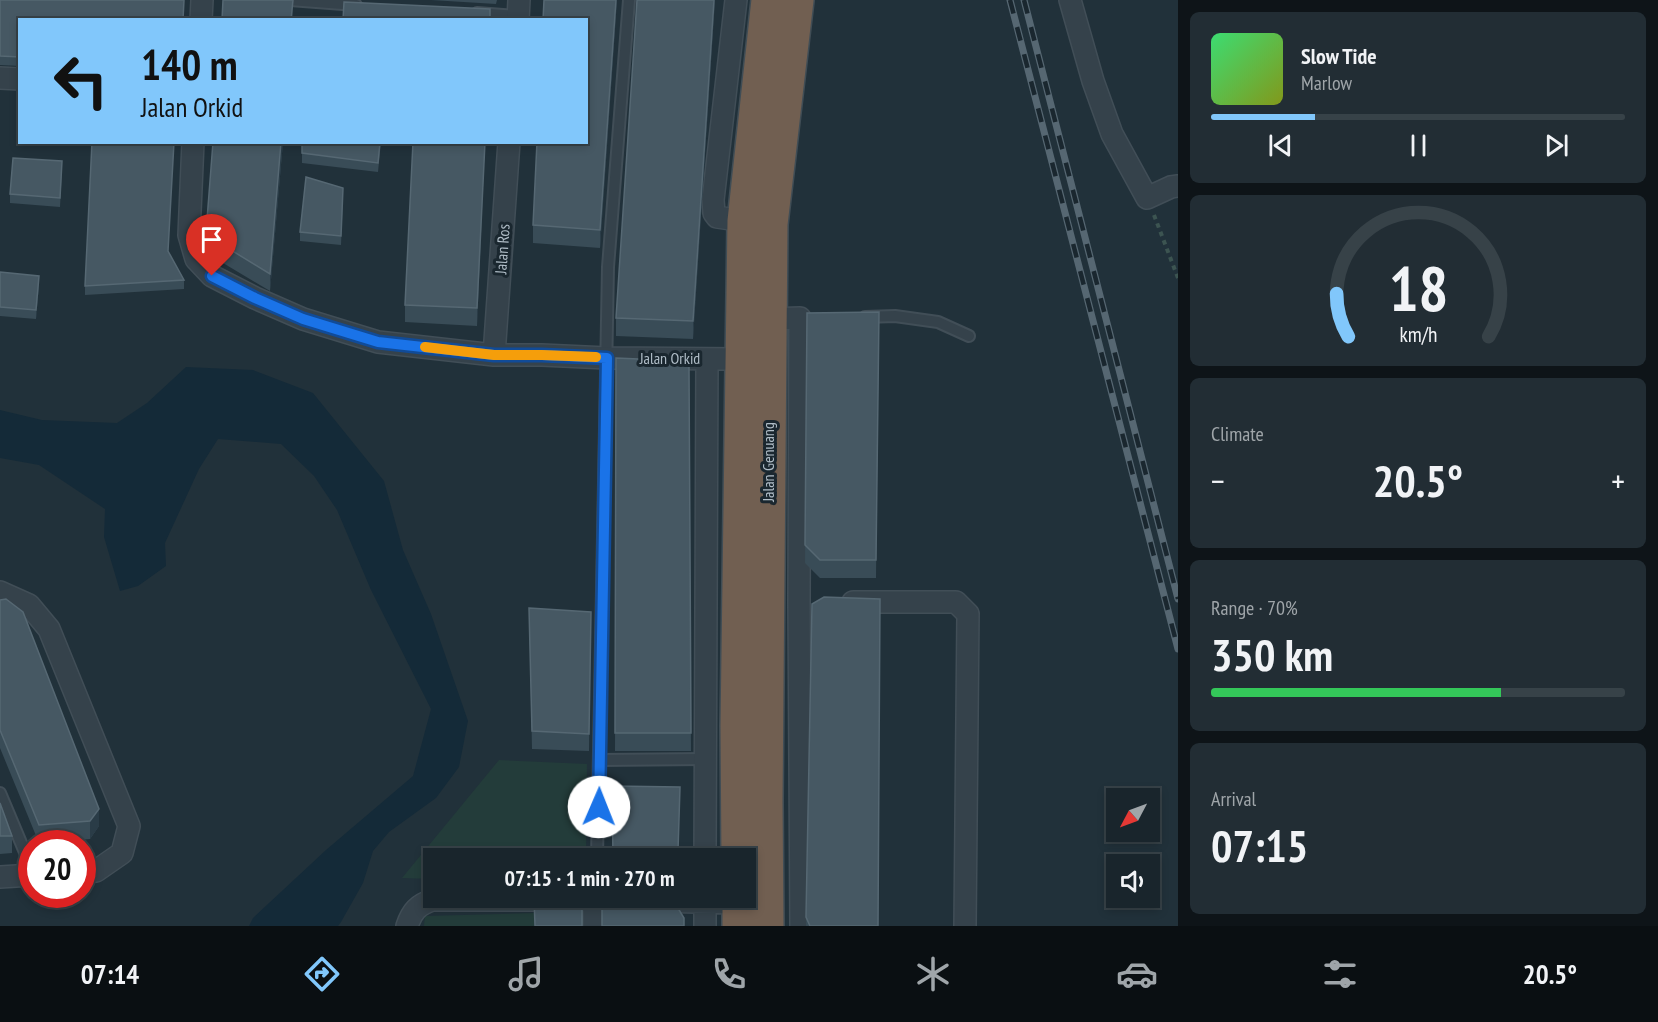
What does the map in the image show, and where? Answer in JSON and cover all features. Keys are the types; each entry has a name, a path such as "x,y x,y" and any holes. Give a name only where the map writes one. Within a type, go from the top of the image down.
{"highway":[{"name":"Jalan Genuang","path":"738,848 737,726 768,604 742,359 744,221 768,0"},
{"name":"Jalan Genuang","path":"767,926 768,604 794,318 771,224 797,0"}],"street":[{"path":"201,18 202,0"},
{"path":"736,0 713,200 714,213 717,217 744,221"},
{"path":"1070,0 1093,81 1112,134 1147,198 1178,186"},
{"path":"0,78 18,79"},
{"name":"Jalan Orkid","path":"193,144 189,235 196,259 212,276 303,319 378,342 494,355 742,359"},
{"name":"Jalan Ros","path":"494,355 509,144"},
{"path":"705,848 707,358"},
{"path":"0,592 29,604 49,629 129,826 123,853 96,871"},
{"path":"801,926 768,604 956,602 968,614 965,926"},
{"path":"0,877 18,876"},
{"path":"407,926 419,904 423,903"},
{"path":"594,908 594,926"},
{"path":"705,908 705,926"}],"lane":[{"path":"290,0 368,6"},
{"path":"597,848 608,267 629,0"},
{"path":"461,12 518,12"},
{"path":"860,317 895,316 938,322 969,336"},
{"path":"600,760 705,759"},
{"path":"0,793 18,836"}],"path":[{"path":"1147,198 1178,278"}],"green space":[{"path":"499,760 587,764 586,848 427,848"},
{"path":"423,852 423,879 402,878"},
{"path":"534,913 534,926 424,926 425,916"}],"water":[{"path":"186,367 253,370 313,393 384,481 403,550 431,614 468,721 459,767 436,798 389,832 373,851 363,883 338,926 249,926 253,918 326,850 413,776 431,709 371,590 337,510 314,476 281,444 218,439 199,469 165,543 166,566 138,586 120,591 104,537 105,509 39,465 0,458 0,410 42,420 117,423 147,403"}],"building":[{"path":"0,0 184,0 183,18 18,18 18,57 0,56"},
{"path":"223,0 293,0 291,18 222,18"},
{"path":"544,0 616,0 600,230 533,225 537,144 588,144 588,18 543,18"},
{"path":"637,0 714,0 693,321 616,318"},
{"path":"344,2 490,9 490,18 343,18"},
{"path":"92,144 174,144 168,251 184,280 85,286"},
{"path":"213,144 281,144 270,274 213,239 207,220"},
{"path":"302,144 380,144 378,163 302,153"},
{"path":"413,144 485,144 477,308 405,305"},
{"path":"13,158 62,161 60,198 10,194"},
{"path":"306,177 343,188 341,236 300,232"},
{"path":"0,272 39,276 36,310 0,307"},
{"path":"879,312 876,560 820,560 805,545 807,313"},
{"path":"616,358 684,361 689,367 691,733 615,733"},
{"path":"824,597 880,599 878,926 810,926 806,917 812,604"},
{"path":"6,599 23,612 99,809 90,821 39,825 0,730 0,600"},
{"path":"529,608 591,612 589,734 532,731"},
{"path":"612,786 680,787 678,848 613,848"},
{"path":"0,803 12,836 0,836"},
{"path":"534,908 582,908 582,926 535,926"},
{"path":"602,908 678,908 684,918 684,926 602,926"}],"railway":[{"path":"1010,0 1178,649"},
{"path":"1024,0 1178,599"}],"slow traffic":[{"path":"425,347 494,355 596,357"}],"route":[{"path":"212,276 303,319 378,342 494,355 607,358 599,807"}]}
